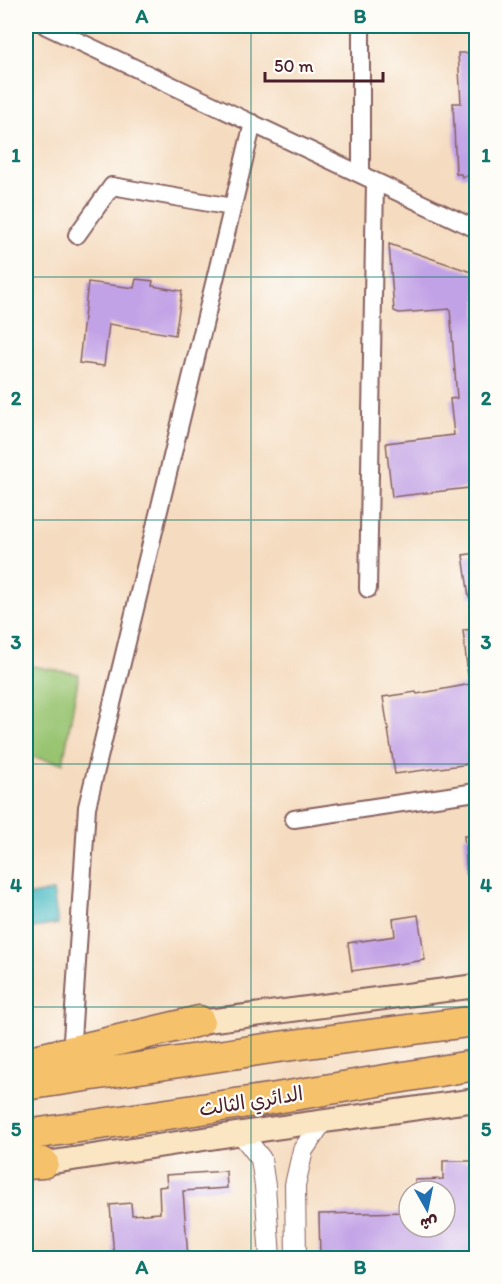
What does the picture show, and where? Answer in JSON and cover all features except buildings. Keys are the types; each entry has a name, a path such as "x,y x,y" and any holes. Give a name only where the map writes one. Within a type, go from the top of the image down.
{"highway":[{"path":"26,1085 278,1047 477,1021"},
{"path":"26,1062 199,1022"},
{"name":"الدائري الثالث","path":"26,1136 477,1065"}],"main road":[{"path":"26,1047 477,986"},
{"path":"31,1165 477,1100"}],"street":[{"path":"46,26 477,229"},
{"path":"361,26 368,178 368,589"},
{"path":"72,1040 87,807 253,123"},
{"path":"77,235 112,186 232,207"},
{"path":"294,819 477,792"},
{"path":"296,1258 295,1185 303,1150 322,1122"},
{"path":"241,1133 261,1159 270,1258"}],"green space":[{"path":"26,665 79,674 63,763 26,756"}],"water":[{"path":"53,891 58,924 26,929 26,896"}]}
